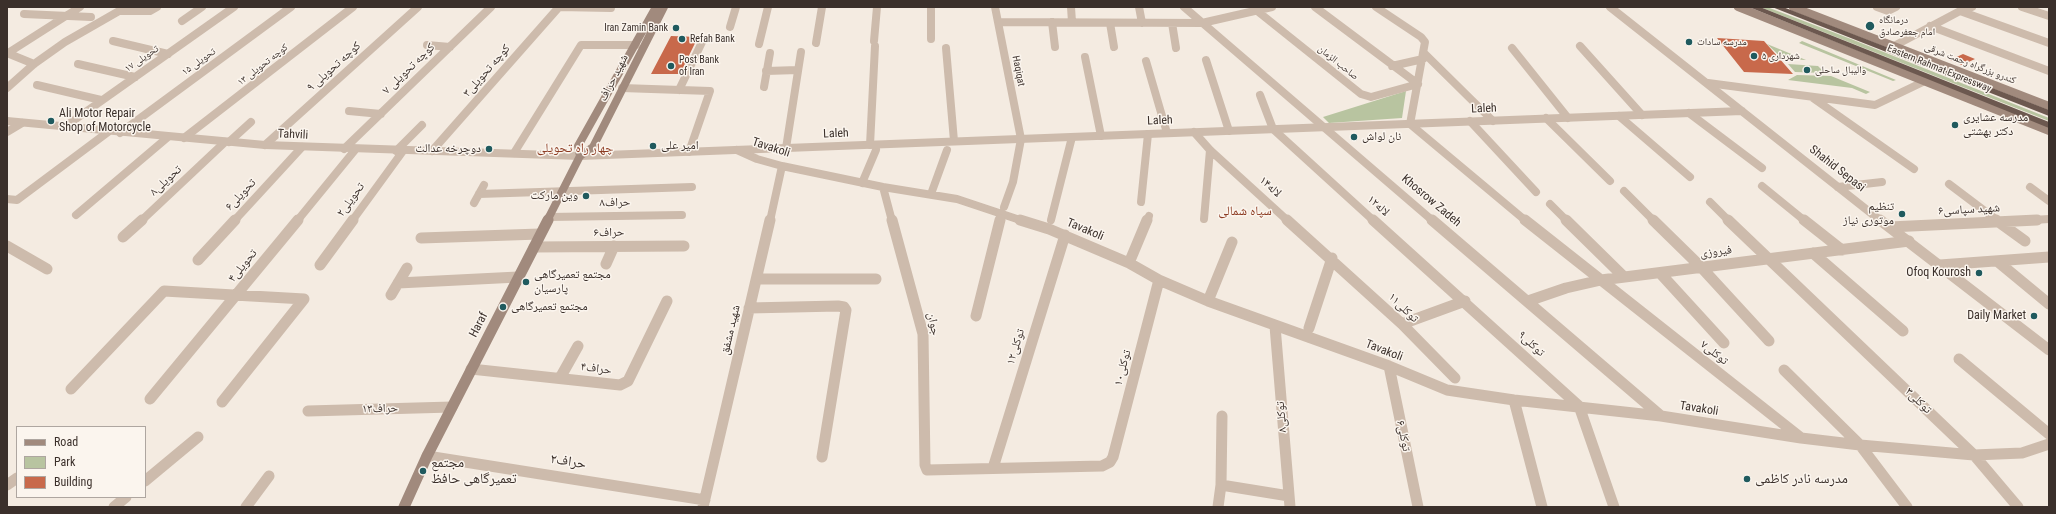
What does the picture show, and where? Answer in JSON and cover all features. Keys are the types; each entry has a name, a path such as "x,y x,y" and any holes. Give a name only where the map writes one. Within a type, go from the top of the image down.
{"highway":[{"name":"Eastern Rahmat Expressway","path":"1753,7 2049,125"},
{"name":"Eastern Rahmat Expressway","path":"1776,7 2049,113"},
{"path":"1825,26 1853,30"},
{"path":"1790,27 1827,36"}],"main road":[{"path":"580,156 578,146 656,7"},
{"name":"شهید حراف","path":"580,156 592,147 664,7"},
{"path":"1738,7 2049,131"},
{"name":"کندرو بزرگراه رحمت شرقی","path":"1793,7 2049,106"},
{"path":"595,118 607,118"},
{"name":"Haraf","path":"404,507 427,456 580,156"}],"street":[{"path":"8,53 80,7"},
{"path":"7,88 34,64 65,42 120,10 150,11 157,7"},
{"path":"182,21 202,7"},
{"name":"تحویلی ۱۷","path":"63,128 234,7"},
{"name":"تحویلی ۱۵","path":"120,133 291,7"},
{"name":"کوچه تحویلی ۱۳","path":"184,138 353,7"},
{"name":"کوچه تحویلی ۹","path":"266,145 418,7"},
{"name":"کوچه تحویلی ۷","path":"344,149 491,7"},
{"path":"559,7 610,10"},
{"name":"کوچه تحویلی۳","path":"432,151 559,7"},
{"path":"730,27 736,7"},
{"path":"759,44 768,7"},
{"path":"816,43 822,7"},
{"path":"862,183 873,148 877,7"},
{"path":"931,7 931,39"},
{"name":"Haqiqat","path":"995,7 1021,139"},
{"path":"1071,7 1072,22"},
{"path":"1139,7 1142,23"},
{"name":"Khosrow Zadeh","path":"1184,7 1661,416"},
{"path":"998,22 1202,23 1272,7"},
{"path":"1315,7 1418,84"},
{"path":"1376,7 1421,37 1425,42 1424,56 1410,124"},
{"name":"Shahid Sepasi","path":"1610,7 1838,187 2049,350"},
{"path":"1877,7 1888,11 1896,7"},
{"path":"1894,46 1960,11 1972,7"},
{"path":"2022,7 2049,16"},
{"name":"صاحب الزمان","path":"1256,10 1361,94 1372,97 1418,84"},
{"path":"1960,11 2049,43"},
{"path":"24,14 91,17"},
{"path":"1052,22 1055,47"},
{"path":"1110,23 1114,48"},
{"path":"1172,23 1176,48"},
{"path":"1930,26 2049,71"},
{"path":"679,90 703,40"},
{"path":"113,41 168,54"},
{"path":"427,45 450,47"},
{"path":"514,153 582,45 636,45"},
{"path":"1580,46 1642,115"},
{"path":"946,48 954,141"},
{"path":"1512,48 1568,118"},
{"path":"786,148 802,52"},
{"path":"8,53 34,64"},
{"path":"764,87 770,53"},
{"path":"1085,56 1101,136"},
{"path":"1392,66 1424,56"},
{"path":"1424,56 1493,120"},
{"path":"1206,60 1230,131"},
{"path":"1146,61 1167,133"},
{"path":"78,64 135,77"},
{"path":"766,71 798,70"},
{"path":"1708,83 1875,105 1925,81"},
{"path":"37,85 101,100"},
{"path":"622,88 710,91 689,152"},
{"path":"1260,95 1273,129"},
{"path":"1811,96 1914,169"},
{"path":"349,110 381,114"},
{"name":"Laleh","path":"580,156 786,148 873,148 954,141 1742,111"},
{"path":"1689,113 1762,168"},
{"path":"1619,116 1690,177"},
{"path":"1546,118 1610,181"},
{"name":"Tahvili","path":"7,121 63,128 266,145 355,150 514,153 580,156"},
{"path":"1470,121 1536,192"},
{"name":"تحویلی۸","path":"123,237 251,122"},
{"path":"7,132 22,123"},
{"name":"۷توکلی","path":"1410,124 1499,199 1801,438"},
{"name":"تحویلی۲","path":"320,265 399,151 422,125"},
{"name":"لاله۱۲","path":"1273,129 1465,301"},
{"path":"7,199 17,200 108,132"},
{"name":"لاله۱۴","path":"1194,132 1210,150 1332,258"},
{"path":"1141,202 1148,134"},
{"path":"76,215 168,137"},
{"path":"1051,220 1072,137"},
{"path":"976,316 1003,210 1013,182 1021,139"},
{"name":"تحویلی۶","path":"198,260 302,147"},
{"name":"تحویلی۴","path":"150,399 355,150"},
{"name":"Tavakoli","path":"737,150 757,159 782,166 883,187 932,194 1003,210 1129,263 1159,280 1208,301 1274,326 1389,366 1447,390 1514,400 1661,416 1801,438 1860,445 1974,455 2022,453 2049,444"},
{"path":"932,194 947,150"},
{"path":"1204,220 1210,150"},
{"name":"شهید مشفق","path":"704,503 782,166"},
{"path":"1838,187 1882,182"},
{"path":"1949,184 2025,241"},
{"path":"474,203 484,185"},
{"path":"1762,186 1842,250"},
{"name":"جوان","path":"883,187 923,334 927,470 993,468"},
{"path":"2030,187 2049,201"},
{"path":"479,194 562,190 692,188"},
{"path":"1624,191 1701,268 1769,341"},
{"name":"توکلی۳","path":"1710,202 1974,455 2018,507"},
{"path":"1550,204 1624,277"},
{"name":"حراف۸","path":"549,217 682,215"},
{"path":"1129,263 1149,216"},
{"name":"شهید سپاسی۶","path":"1890,227 2049,218"},
{"path":"421,238 540,234"},
{"name":"توکلی۱۲","path":"993,468 1065,235"},
{"path":"1208,301 1232,242"},
{"name":"فیروزی","path":"1528,301 1566,288 1601,280 1909,242"},
{"path":"7,246 47,269"},
{"path":"606,264 614,246"},
{"name":"حراف۶","path":"534,247 684,246"},
{"path":"1813,253 1903,331"},
{"path":"1940,265 2049,257"},
{"path":"1309,328 1332,258"},
{"name":"توکلی۱۱","path":"1332,258 1402,324 1455,378"},
{"path":"1997,261 2049,304"},
{"path":"391,295 407,268"},
{"path":"1660,272 1724,343"},
{"path":"398,283 518,277"},
{"path":"757,279 876,279"},
{"name":"۱۰توکلی","path":"993,468 1102,466 1110,462 1159,280"},
{"path":"71,388 164,291 304,299 222,402"},
{"name":"حراف۴","path":"471,369 620,385 626,383 667,301"},
{"path":"1402,324 1465,301"},
{"name":"توکلی۹","path":"1465,301 1579,406"},
{"path":"749,308 838,306 844,307 846,310 822,457"},
{"name":"توکلی۸","path":"1274,326 1289,501"},
{"path":"560,378 578,346"},
{"path":"1960,359 2049,434"},
{"name":"توکلی۶","path":"1389,366 1418,507"},
{"path":"1784,370 1860,445 1908,507"},
{"path":"1514,400 1542,507"},
{"path":"1579,406 1614,507"},
{"name":"حراف۱۳","path":"308,411 452,407"},
{"path":"1218,507 1221,485 1222,416"},
{"path":"146,480 198,437"},
{"name":"حراف۲","path":"427,456 704,503"},
{"path":"246,507 269,476"},
{"path":"7,485 16,479"},
{"path":"1221,485 1289,501"},
{"path":"114,507 125,498"}],"green space":[{"path":"1760,7 1767,7 1851,39 2049,118 2049,121"},
{"path":"1802,41 1896,80 1893,81 1799,43"},
{"path":"1767,44 1806,60 1783,59"},
{"name":"والیبال ساحلی","path":"1788,64 1818,66 1825,73 1795,72"},
{"path":"1797,75 1831,76 1870,92 1866,94 1852,88 1788,80"},
{"path":"1406,91 1402,118 1329,123 1323,117"}],"building":[{"path":"671,36 698,37 680,74 651,74"},
{"name":"شهرداری ۵","path":"1717,38 1764,41 1793,74 1744,72"},
{"path":"1963,54 1975,59 1962,65 1950,60"}],"place":[{"name":"درمانگاه امام جعفرصادق","path":"1870,26"},
{"name":"Iran Zamin Bank","path":"676,28"},
{"name":"Refah Bank","path":"682,39"},
{"name":"مدرسه سادات","path":"1689,42"},
{"name":"شهرداری ۵","path":"1754,56"},
{"name":"Post Bank of Iran","path":"671,66"},
{"name":"والیبال ساحلی","path":"1807,70"},
{"name":"Ali Motor Repair Shop of Motorcycle","path":"51,121"},
{"name":"مدرسه عشایری دکتر بهشتی","path":"1955,125"},
{"name":"نان لواش","path":"1354,137"},
{"name":"امیر علی","path":"653,146"},
{"name":"دوچرخه عدالت","path":"489,149"},
{"name":"وین مارکت","path":"586,196"},
{"name":"تنظیم موتوری نیاز","path":"1902,214"},
{"name":"Ofoq Kourosh","path":"1979,273"},
{"name":"مجتمع تعمیرگاهی پارسیان","path":"526,282"},
{"name":"مجتمع تعمیرگاهی","path":"503,307"},
{"name":"Daily Market","path":"2034,316"},
{"name":"مجتمع تعمیرگاهی حافظ","path":"423,471"},
{"name":"مدرسه نادر کاظمی","path":"1747,479"}],"district":[{"name":"چهار راه تحویلی","path":"575,149"},
{"name":"سپاه شمالی","path":"1245,212"}]}
